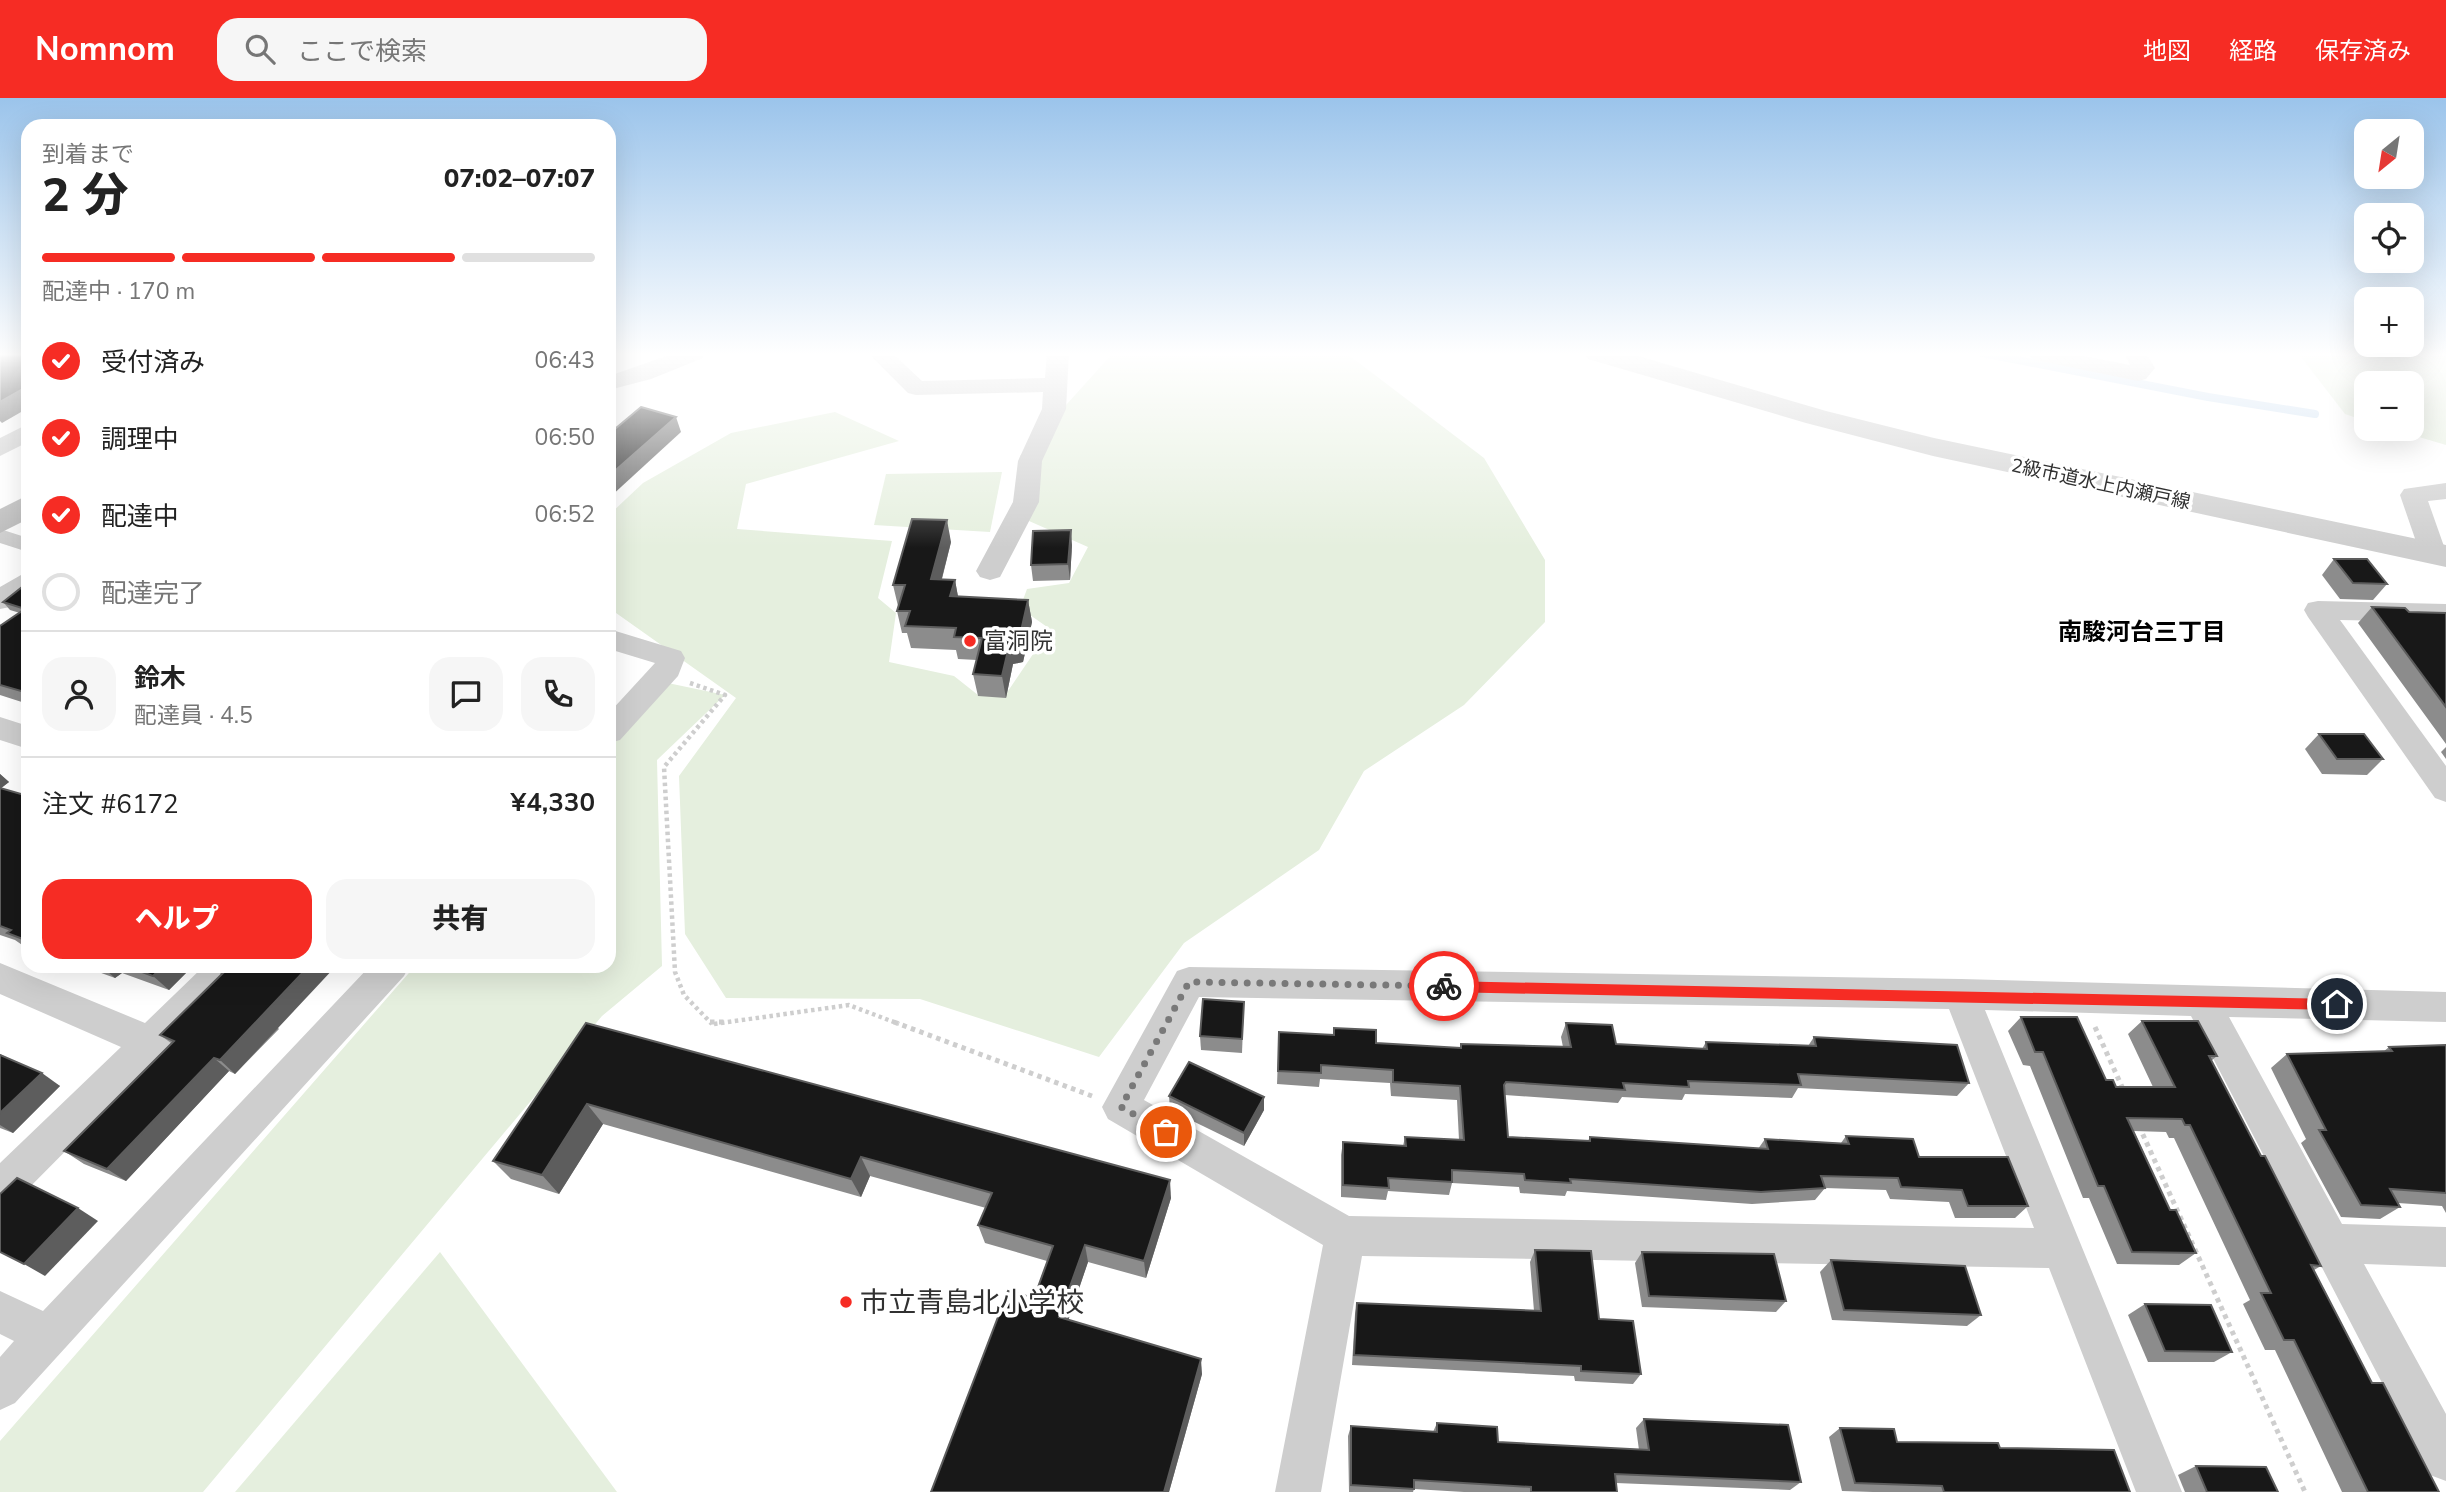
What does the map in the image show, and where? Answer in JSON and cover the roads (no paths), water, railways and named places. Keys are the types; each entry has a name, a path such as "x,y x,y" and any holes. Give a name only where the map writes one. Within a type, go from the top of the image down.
{"main road":[{"path":"0,505 21,492"},
{"path":"0,523 21,510"}],"street":[{"path":"990,571 1026,502 1030,461 1050,418"},
{"name":"2級市道水上内瀬戸線","path":"1820,418 1933,447 2440,554"},
{"path":"0,449 21,436"},
{"path":"2440,554 2413,495 2446,491"},
{"path":"0,536 21,543"},
{"path":"0,600 21,585"},
{"path":"2446,613 2318,610 2446,790"},
{"path":"616,641 671,658 663,674 616,722"},
{"path":"0,728 21,736"},
{"path":"0,1190 220,973"},
{"path":"0,1388 385,973"},
{"path":"0,978 149,1042"},
{"path":"2062,1248 1345,1236 1121,1107 1189,982 1961,995 2446,1007"},
{"path":"1961,995 2158,1492"},
{"path":"2202,1001 2446,1459"},
{"path":"1298,1492 1345,1236"},
{"path":"2331,1243 2446,1247"},
{"path":"0,1312 48,1336"}],"place":[{"name":"富洞院","path":"970,641"},
{"name":"市立青島北小学校","path":"846,1302"}],"district":[{"name":"南駿河台三丁目","path":"2142,632"}]}
